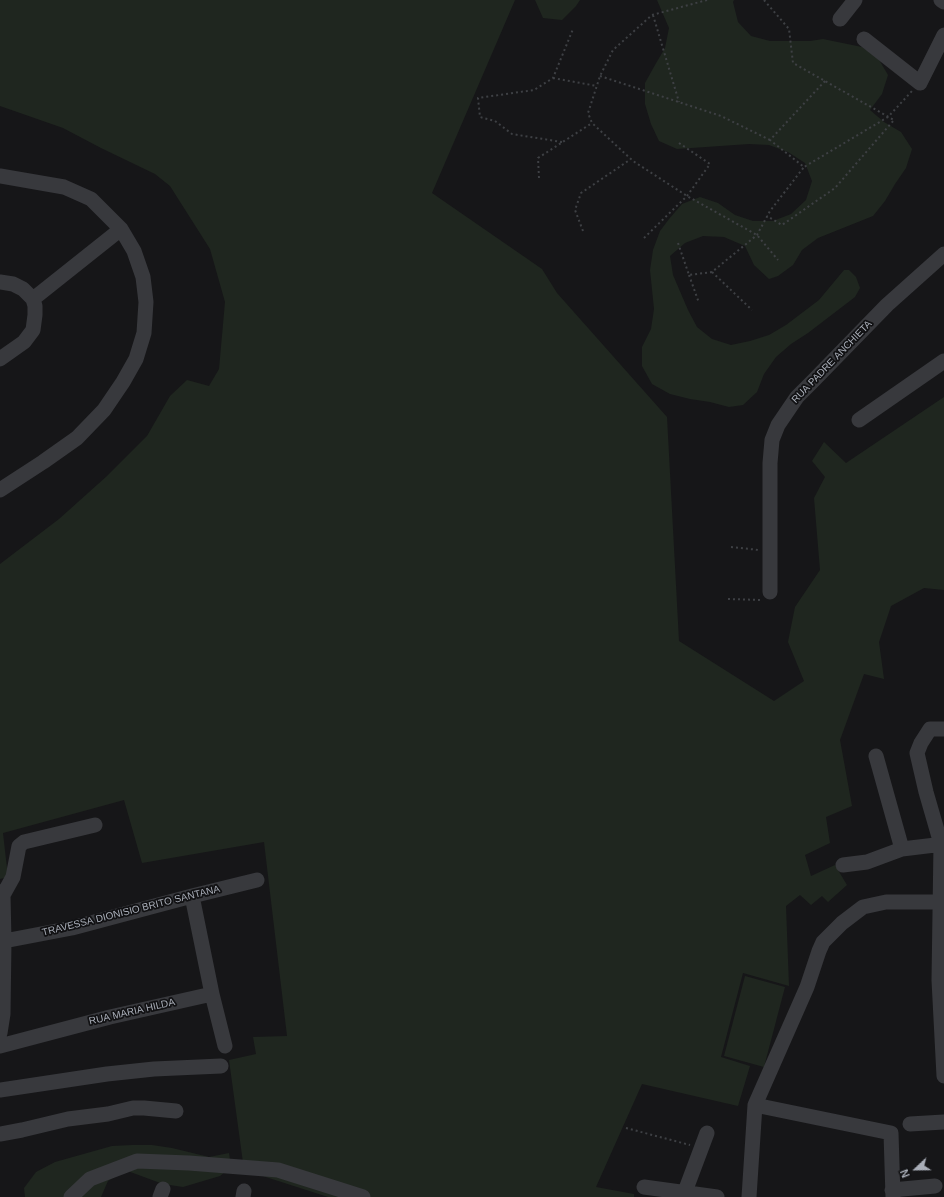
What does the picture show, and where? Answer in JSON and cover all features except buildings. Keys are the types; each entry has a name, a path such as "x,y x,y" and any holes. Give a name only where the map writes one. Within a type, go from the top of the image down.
{"street":[{"path":"840,19 855,0"},
{"path":"864,39 920,83 944,35"},
{"path":"0,176 64,187 91,199 121,229 134,251 143,277 146,302 144,333 136,359 123,382 104,410 77,438 0,490"},
{"path":"33,299 121,229"},
{"name":"RUA PADRE ANCHIETA","path":"770,592 770,462 772,440 778,425 797,398 887,305 942,257"},
{"path":"0,282 14,284 23,289 33,299 35,306 33,330 24,342 0,359"},
{"path":"859,420 944,361"},
{"path":"937,729 921,743 917,753 926,792 943,844 943,902 939,945 939,980 944,1076"},
{"path":"876,756 902,849"},
{"path":"0,1033 3,1014 4,941 1,894 13,877 19,846 24,842 96,825"},
{"path":"843,865 867,862 902,849 943,844"},
{"name":"TRAVESSA DIONISIO BRITO SANTANA","path":"4,941 72,928 257,880"},
{"path":"192,896 212,994 226,1046"},
{"path":"749,1197 755,1105 808,987 823,942 842,923 863,907 886,902 943,902"},
{"name":"RUA MARIA HILDA","path":"0,1046 110,1017 212,994"},
{"path":"0,1090 107,1074 154,1069 221,1066"},
{"path":"755,1105 891,1134 892,1194 935,1186"},
{"path":"0,1134 133,1108 176,1111"},
{"path":"910,1124 944,1122"},
{"path":"684,1194 707,1133"},
{"path":"72,1197 90,1179 137,1161 189,1163 278,1170 363,1197"},
{"path":"644,1187 684,1194 717,1197"}],"path":[{"path":"707,0 652,15 613,50 600,76 588,113 592,123 631,159 686,196 757,235 778,260"},
{"path":"764,0 789,29 793,63 894,120 835,188 782,225 767,216"},
{"path":"652,15 679,102"},
{"path":"562,142 512,134 495,121 480,117 478,98 534,90 553,78 573,29"},
{"path":"600,76 721,116 770,140 804,167"},
{"path":"553,78 597,86"},
{"path":"770,140 825,81"},
{"path":"689,275 712,272 757,235 767,216 804,167 888,117 920,83"},
{"path":"539,178 538,158 592,123"},
{"path":"644,238 686,196 710,164 679,143"},
{"path":"583,231 575,210 581,193 631,159"},
{"path":"678,243 699,303"},
{"path":"712,272 752,310"},
{"path":"731,547 770,551"},
{"path":"728,599 767,600 770,598 770,592"},
{"path":"626,1128 701,1148"}],"shaded area":[{"path":"0,0 515,0 432,193 542,269 557,293 667,417 679,641 774,701 804,681 788,642 795,607 820,570 814,498 825,477 812,461 824,442 846,463 944,397 944,590 924,588 891,606 879,642 884,679 864,674 840,740 852,806 826,817 830,843 805,855 811,876 835,865 847,885 828,902 822,896 811,905 800,895 786,906 789,986 743,973 721,1057 750,1066 738,1106 642,1084 596,1187 634,1194 634,1197 328,1197 244,1170 229,1060 256,1054 253,1037 287,1036 264,842 142,863 124,800 3,833 8,877 0,879 0,564 59,519 107,476 147,436 170,396 187,380 209,386 219,369 225,302 210,249 170,186 155,174 63,128 0,106"},
{"path":"535,0 580,0 562,20 543,18"},
{"path":"657,0 734,0 733,2 738,22 751,36 770,41 810,41 823,39 862,47 878,58 888,75 882,94 870,110 884,122 901,132 912,149 906,168 885,201 873,216 818,238 802,250 793,265 778,276 769,279 754,265 745,246 724,237 703,236 685,243 670,256 673,275 697,327 712,339 731,345 769,335 786,325 819,300 844,270 849,270 856,277 860,288 855,297 791,344 776,357 764,374 757,392 743,405 729,407 690,399 670,394 652,384 642,366 642,347 651,329 654,309 650,270 653,250 660,231 682,204 700,197 718,203 735,215 753,221 773,221 791,214 806,200 812,181 805,163 788,152 769,145 749,144 677,149 659,141 651,124 645,104 645,83 665,48 669,28"},
{"path":"745,976 785,987 764,1067 724,1056"},
{"path":"152,1145 172,1148 209,1157 229,1153 231,1167 220,1176 183,1187 163,1184 125,1170 108,1181 101,1197 25,1197 24,1188 36,1172 55,1162 112,1146"}]}
